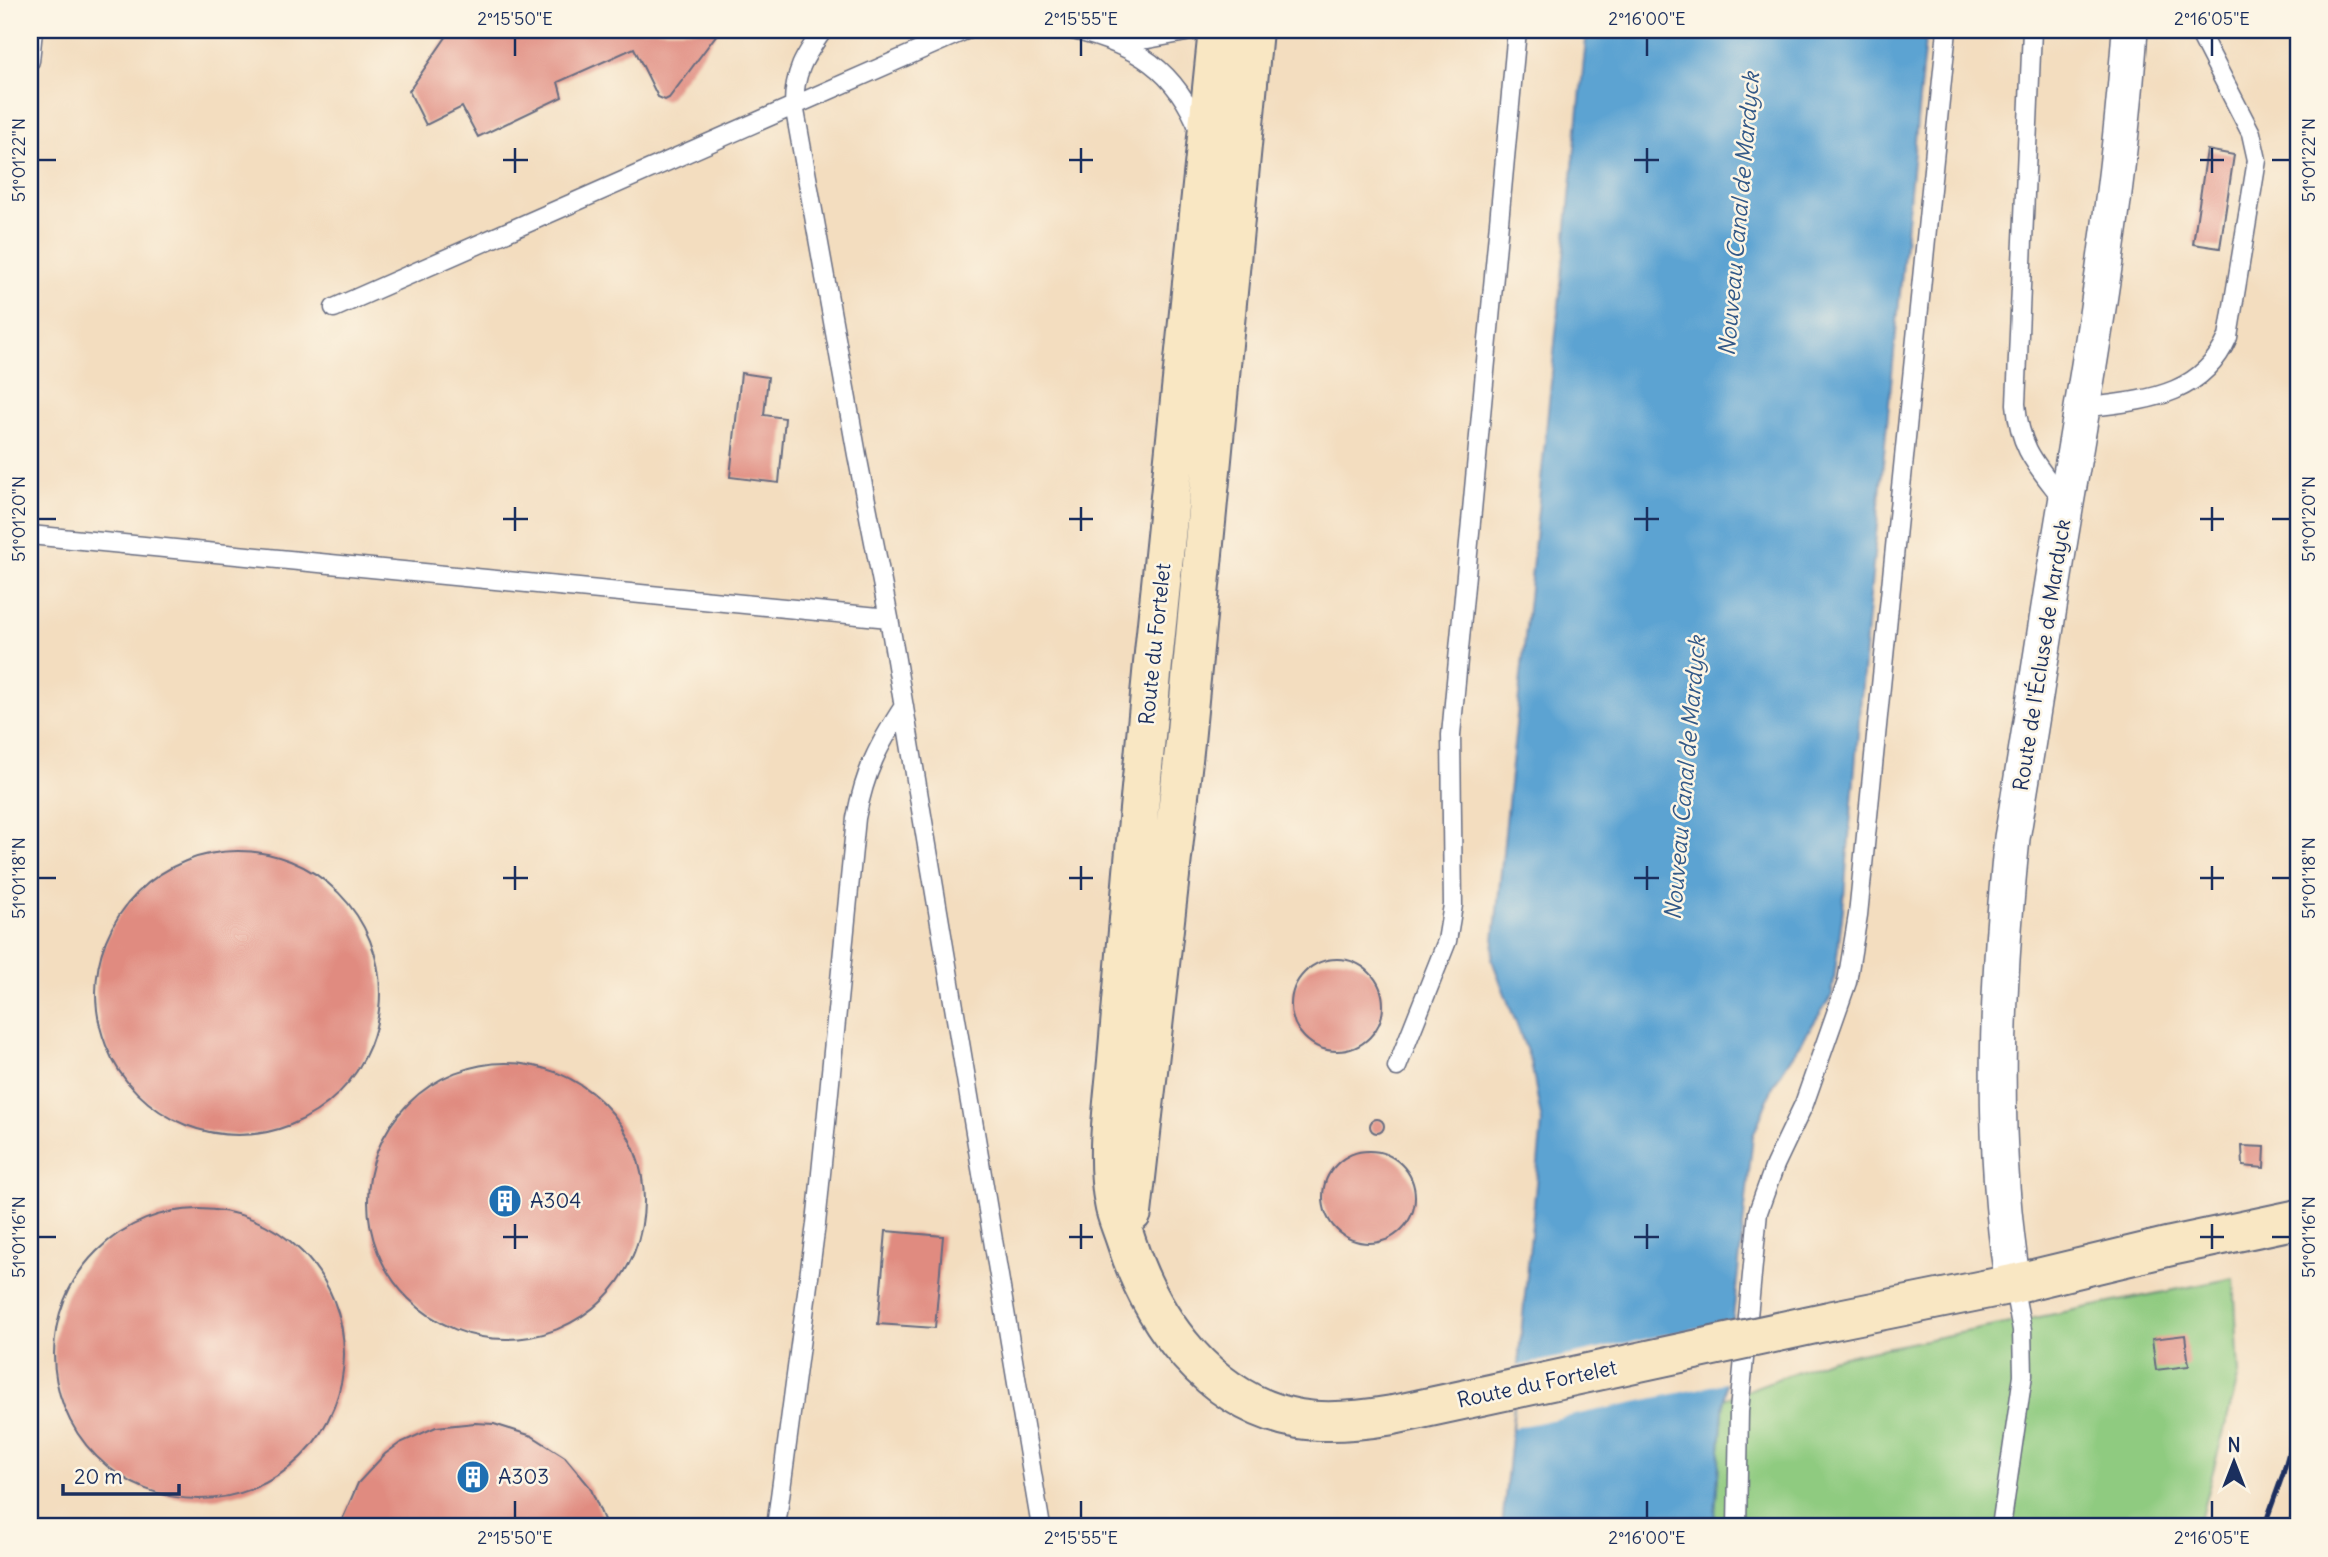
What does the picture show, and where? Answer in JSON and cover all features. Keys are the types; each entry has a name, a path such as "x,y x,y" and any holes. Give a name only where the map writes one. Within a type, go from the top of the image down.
{"main road":[{"name":"Route du Fortelet","path":"1218,30 1147,725 1112,1108 1111,1182 1114,1205 1148,1299 1179,1344 1221,1384 1248,1401 1298,1419 1351,1421 1393,1416 1829,1321 2013,1284 2298,1219"},
{"name":"Route du Fortelet","path":"1131,1257 1132,1202 1184,754 1253,30"}],"street":[{"name":"Route de l'Écluse de Mardyck","path":"2013,1284 2003,1215 1999,1125 2001,985 2007,885 2012,838 2083,408 2122,131 2130,30"}],"lane":[{"path":"30,61 33,30"},
{"path":"823,30 796,75 794,105 889,618 1041,1527"},
{"path":"334,307 966,30"},
{"path":"1073,30 1102,37 1140,55 1170,82 1191,112 1206,148"},
{"path":"1102,37 1148,39 1196,30"},
{"path":"1398,1067 1447,941 1453,905 1451,735 1517,30"},
{"path":"1737,1527 1739,1411 1758,1212 1774,1165 1804,1104 1847,982 1858,915 1947,30"},
{"path":"2032,30 2016,404 2023,443 2066,504"},
{"path":"2083,408 2163,395 2181,387 2211,366 2221,354 2228,337 2257,160 2251,133 2198,30"},
{"path":"30,535 889,618"},
{"path":"776,1527 816,1224 856,818 871,761 904,706"},
{"path":"2000,1527 2023,1375 2022,1330 2013,1284"}],"green space":[{"path":"2234,1278 2239,1375 2198,1527 1714,1527 1724,1399 1830,1359"},
{"path":"2298,1494 2298,1527 2285,1527"}],"water":[{"name":"Nouveau Canal de Mardyck","path":"1587,30 1926,30 1867,626 1843,909 1832,995 1774,1084 1753,1136 1724,1399 1714,1527 1502,1527 1542,1123 1531,1062 1492,960"}],"pier":[{"path":"1736,1320 1730,1382 1513,1428 1518,1366"}],"building":[{"path":"451,30 720,30 665,100 658,97 634,48 558,82 562,97 478,137 462,107 426,125 409,91"},
{"path":"2207,150 2234,155 2220,248 2193,244"},
{"path":"741,373 768,377 764,415 785,418 779,483 730,477"},
{"path":"238,851 266,854 292,862 317,875 338,893 356,914 369,939 377,965 380,993 377,1021 369,1047 356,1072 338,1093 317,1111 292,1124 266,1132 238,1135 210,1132 184,1124 159,1111 138,1093 120,1072 107,1047 99,1021 96,993 99,965 107,939 120,914 138,893 159,875 184,862 210,854"},
{"path":"1337,959 1354,963 1369,973 1379,988 1383,1005 1379,1022 1369,1037 1354,1047 1337,1051 1320,1047 1305,1037 1295,1022 1291,1005 1295,988 1305,973 1320,963"},
{"name":"A304","path":"506,1063 533,1066 559,1074 583,1086 603,1104 621,1124 633,1148 641,1174 644,1201 641,1228 633,1254 621,1278 603,1298 583,1316 559,1328 533,1336 506,1339 479,1336 453,1328 429,1316 409,1298 391,1278 379,1254 371,1228 368,1201 371,1174 379,1148 391,1124 409,1104 429,1086 453,1074 479,1066"},
{"path":"1377,1119 1382,1121 1382,1131 1377,1133 1372,1131 1370,1126 1372,1121"},
{"path":"2242,1146 2265,1147 2264,1168 2243,1166"},
{"path":"1369,1151 1387,1155 1401,1165 1411,1179 1415,1197 1411,1215 1401,1229 1387,1239 1369,1243 1351,1239 1337,1229 1327,1215 1323,1197 1327,1179 1337,1165 1351,1155"},
{"path":"199,1209 227,1212 267,1226 291,1242 311,1262 333,1299 341,1326 344,1354 341,1382 327,1422 311,1446 291,1466 254,1488 227,1496 199,1499 171,1496 131,1482 107,1466 87,1446 65,1409 57,1382 54,1354 57,1326 71,1286 87,1262 107,1242 144,1220 171,1212"},
{"path":"886,1231 943,1236 935,1328 878,1324"},
{"path":"2185,1335 2189,1366 2156,1370 2152,1339"},
{"name":"A303","path":"494,1424 532,1436 565,1457 590,1487 607,1527 339,1527 358,1483 385,1454 400,1443 436,1427"}],"railway":[{"path":"2264,1527 2283,1474 2298,1419"}],"place":[{"name":"A304","path":"505,1201"},
{"name":"A303","path":"473,1477"}]}
